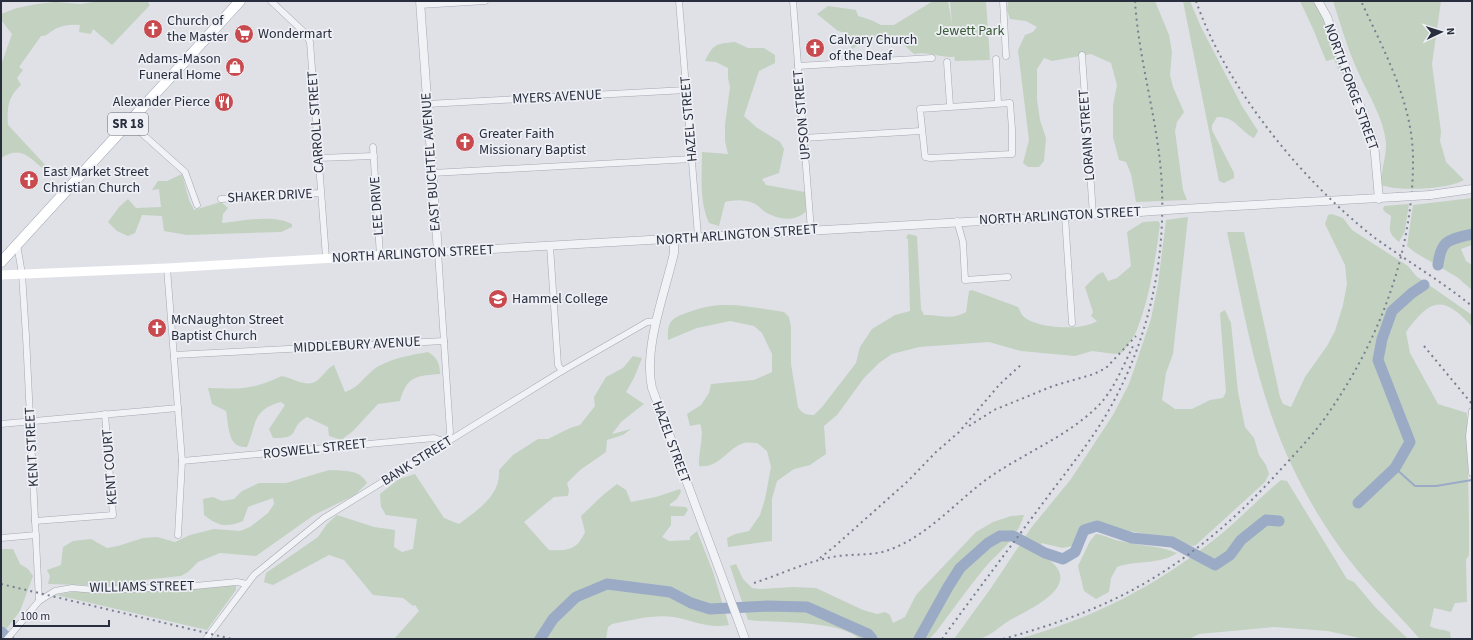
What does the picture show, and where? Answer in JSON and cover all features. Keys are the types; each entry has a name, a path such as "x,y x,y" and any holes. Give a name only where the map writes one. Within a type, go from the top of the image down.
{"main road":[{"name":"SR 18","path":"1,262 240,1"},
{"name":"NORTH ARLINGTON STREET","path":"1,275 167,268 438,252"}],"street":[{"name":"CARROLL STREET","path":"271,1 305,32 310,42 326,258"},
{"path":"420,3 484,1"},
{"name":"HAZEL STREET","path":"679,1 698,236"},
{"name":"UPSON STREET","path":"793,1 811,230"},
{"path":"1003,1 1006,56"},
{"name":"NORTH FORGE STREET","path":"1318,1 1327,18 1374,144 1379,199"},
{"name":"EAST BUCHTEL AVENUE","path":"420,3 450,432 447,442"},
{"name":"LORAIN STREET","path":"1082,55 1093,215"},
{"path":"798,66 932,58"},
{"path":"996,59 998,103"},
{"path":"947,62 950,106"},
{"name":"MYERS AVENUE","path":"427,104 686,90"},
{"path":"1010,103 1012,154 925,157 921,131 920,112 922,108 1010,103"},
{"path":"129,122 185,172 198,205"},
{"path":"803,138 921,131"},
{"name":"LEE DRIVE","path":"373,147 380,256"},
{"name":"LEE DRIVE","path":"318,158 374,156"},
{"path":"432,173 692,158"},
{"name":"NORTH ARLINGTON STREET","path":"438,252 957,221 1379,199 1472,189"},
{"name":"SHAKER DRIVE","path":"220,198 320,192"},
{"path":"1065,216 1072,323"},
{"path":"957,221 961,232 965,280 1008,277"},
{"name":"HAZEL STREET","path":"674,238 674,253 649,356 652,388 745,639"},
{"name":"KENT STREET","path":"17,244 22,274 31,421 39,601"},
{"path":"550,246 558,365 562,371"},
{"path":"167,268 182,461 178,535"},
{"name":"BANK STREET","path":"206,639 247,584 262,567 319,522 562,371 647,322 657,321"},
{"name":"MIDDLEBURY AVENUE","path":"174,355 444,341"},
{"path":"1,424 178,408"},
{"path":"1472,411 1469,436 1472,473"},
{"name":"KENT COURT","path":"36,521 113,515 105,414"},
{"name":"ROSWELL STREET","path":"182,461 434,438 447,442"},
{"path":"1,538 36,535"},
{"name":"WILLIAMS STREET","path":"39,601 58,590 72,588 95,590 184,587 237,582 247,584"},
{"path":"7,639 39,601"}],"green space":[{"path":"99,1 147,1 150,5 112,45 93,29 91,34 79,32 80,25 61,27 55,29 47,35 41,36 19,67 23,70 17,78 21,85 13,94 9,103 8,125 49,169 46,171 30,158 20,153 8,154 1,158 1,65 12,34 1,20 1,14 17,8 37,4 55,2 81,4"},
{"name":"Jewett Park","path":"933,1 948,1 952,24 950,1 986,1 990,60 955,61 954,56 948,57 923,53 914,54 903,44 888,45 878,38 870,38 852,49 846,33 838,31 817,14 828,6 856,10 858,16 881,25 894,25"},
{"path":"1008,1 1155,1 1169,35 1172,52 1170,75 1173,87 1184,112 1177,122 1175,131 1183,190 1187,200 1136,202 1131,174 1126,162 1119,160 1113,137 1113,105 1117,85 1111,63 1091,54 1052,61 1044,58 1037,69 1037,100 1040,120 1046,138 1044,161 1039,167 1028,167 1023,163 1029,140 1018,50 1025,35 1033,32 1037,27 1026,21 1010,19 1007,10"},
{"path":"1183,1 1190,1 1201,27 1242,106 1258,131 1254,138 1233,121 1223,117 1217,117 1212,125 1212,130 1234,173 1234,178 1224,183 1219,181"},
{"path":"1300,1 1315,1 1324,20 1344,73 1340,73 1334,59 1326,61"},
{"path":"1333,1 1441,1 1432,64 1441,132 1440,141 1446,162 1464,180 1447,186 1411,189 1382,185 1386,142 1382,124 1351,56"},
{"path":"735,42 748,48 764,48 775,55 775,63 759,71 744,116 756,127 780,142 784,149 779,173 762,179 766,185 805,192 806,212 791,219 775,217 765,212 758,205 739,200 725,202 719,226 709,223 706,215 702,197 702,152 728,154 725,141 725,125 730,87 728,68 716,62 705,61 713,48 716,46 724,43"},
{"path":"182,174 189,200 194,210 221,202 228,208 223,214 222,223 276,219 292,224 292,227 281,232 187,235 164,231 162,216 142,215 135,233 128,236 117,231 108,222 119,207 128,199 136,208 161,207 159,189 152,190 158,181 167,181"},
{"path":"1472,198 1472,245 1461,249 1466,261 1472,265 1472,290 1457,277 1416,253 1407,246 1413,205"},
{"path":"1409,204 1405,231 1399,242 1390,230 1391,216 1383,209 1384,206"},
{"path":"1332,214 1343,218 1352,230 1408,266 1416,276 1472,315 1472,327 1453,309 1445,305 1437,305 1430,307 1422,313 1406,332 1410,353 1438,404 1467,413 1469,555 1466,560 1467,602 1455,603 1451,612 1434,608 1430,626 1450,632 1451,639 1420,639 1365,579 1344,553 1316,511 1293,468 1270,411 1261,382 1246,322 1227,232 1244,232 1280,397 1283,404 1291,407 1305,377 1327,346 1335,331 1343,305 1347,284 1345,265 1325,224 1328,215"},
{"path":"1188,217 1173,354 1166,373 1162,400 1175,409 1192,409 1210,400 1223,398 1226,392 1220,313 1225,310 1231,323 1238,392 1245,427 1254,438 1259,455 1266,465 1269,474 1265,482 1196,545 1192,546 1174,539 1153,537 1140,533 1104,527 1078,540 1072,546 1063,548 1041,543 1045,557 1056,567 1060,577 1058,586 1052,594 1042,602 1010,620 983,638 954,639 991,588 1031,528 1071,479 1113,415 1129,384 1151,319 1158,284 1166,220"},
{"path":"1158,221 1160,224 1145,307 1136,332 1123,352 1115,354 1092,351 1075,356 1021,351 989,342 919,347 892,354 879,363 864,378 837,415 824,426 826,454 810,465 794,469 777,481 772,499 772,541 728,547 727,538 735,534 749,531 760,515 765,499 771,467 767,451 757,443 744,443 733,449 718,461 706,466 699,466 699,455 702,439 700,424 690,426 687,414 701,405 709,393 711,384 754,380 772,372 772,354 762,333 754,326 730,321 697,328 668,340 668,328 675,318 701,308 725,305 748,306 784,312 789,317 791,327 791,364 798,407 805,414 814,415 856,363 860,347 872,329 895,315 910,311 908,239 906,238 908,234 917,236 921,309 924,315 950,317 961,315 966,312 969,291 972,290 1018,307 1023,316 1038,324 1071,327 1090,324 1097,321 1091,316 1093,312 1085,287 1097,275 1103,272 1108,281 1117,278 1131,266 1127,232 1143,222"},
{"path":"428,352 434,356 437,361 440,374 419,377 409,382 400,401 378,404 353,431 341,440 329,436 328,427 307,417 297,425 292,435 282,438 273,438 269,429 285,405 281,402 272,405 260,413 247,447 240,447 232,440 230,435 226,411 212,404 208,388 246,388 262,384 282,376 302,383 311,383 320,378 334,365 345,392 354,388 377,367 389,361"},
{"path":"633,356 642,358 634,378 626,392 644,404 621,422 612,434 631,429 623,435 607,440 606,452 580,470 567,483 569,490 568,496 554,497 524,522 549,550 567,549 579,543 585,532 581,516 617,484 626,490 631,502 656,497 680,489 681,492 677,499 670,504 670,506 686,507 688,510 684,516 671,516 671,525 662,537 669,541 690,540 690,537 697,531 713,572 729,625 714,626 674,617 659,616 612,624 608,627 606,639 394,639 419,611 415,605 413,606 403,598 373,595 344,560 329,555 273,585 264,582 266,573 318,537 327,524 337,515 374,527 395,530 394,547 402,552 413,549 417,519 386,515 381,507 380,494 399,479 415,474 444,518 459,524 480,508 492,495 499,479 499,470 513,455 538,439 548,439 570,428 580,425 595,406 594,397 606,377 623,368"},
{"path":"329,470 356,473 364,478 367,483 355,495 314,515 256,556 220,553 198,562 188,572 181,576 142,580 119,586 48,584 50,576 47,570 61,565 63,547 73,541 91,539 107,548 143,538 157,537 175,542 190,535 214,529 240,531 250,527 268,513 274,504 273,498 248,507 243,521 232,525 218,524 204,515 203,499 213,497 222,501 234,499 242,491 259,483 286,483"},
{"path":"1281,480 1287,481 1347,579 1354,582 1375,607 1408,639 1364,639 1328,631 1274,627 1199,634 1189,639 1018,639 1046,631 1098,611 1146,586 1169,572 1215,539"},
{"path":"1024,515 1016,533 1006,546 982,571 936,632 929,639 859,639 838,628 823,625 748,620 730,566 736,564 743,579 752,588 816,588 863,610 877,614 885,612 890,615 893,623 905,617 916,595 976,532 993,522 1011,516"},
{"path":"1096,534 1127,543 1163,548 1177,553 1170,557 1155,561 1117,567 1111,578 1109,592 1096,599 1084,591 1078,566 1090,541"},
{"path":"1,549 13,549 20,564 28,569 33,576 20,611 1,636"},
{"path":"236,586 236,590 207,630 56,595 72,592 171,589"}],"waterway":[{"path":"1438,265 1439,256 1444,245 1457,238 1472,234"},
{"path":"1358,503 1395,468 1410,442 1378,360 1382,339 1392,311 1412,293 1424,285"},
{"path":"1395,468 1415,486 1436,486 1472,480"},
{"path":"919,639 960,568 988,543 1000,536 1013,536 1045,553 1063,559 1075,552 1084,530 1097,526 1132,538 1172,542 1215,565 1230,555 1241,540 1266,520 1279,521"},
{"path":"540,639 553,619 576,597 607,584 670,592 691,603 710,609 767,606 807,607 868,634 872,639"},
{"path":"1,632 9,639"}],"railway":[{"path":"942,639 1079,455 1103,420 1118,394 1141,338 1156,280 1160,250 1162,190 1158,142 1137,25 1135,1"},
{"path":"1196,1 1209,34 1226,67 1247,99 1270,131 1321,190 1375,238 1472,306"},
{"path":"1003,639 1076,616 1111,601 1163,572 1196,549 1243,509 1306,442 1325,418 1362,358 1377,327 1390,294 1400,261 1412,192 1413,157 1408,116 1402,96 1387,58 1361,1"},
{"path":"969,426 994,410 1053,386 1094,374 1106,368 1136,336"},
{"path":"754,583 822,559 879,553 907,542 931,526 987,479 1058,436 1086,417 1104,400 1109,393 1133,346"},
{"path":"1424,346 1472,404"},
{"path":"820,558 908,481 936,452 959,432 1000,384 1023,363"},
{"path":"1,584 232,639"}],"place":[{"name":"Church of the Master","path":"153,29"},
{"name":"Wondermart","path":"244,34"},
{"name":"Calvary Church of the Deaf","path":"815,48"},
{"name":"Adams-Mason Funeral Home","path":"235,67"},
{"name":"Alexander Pierce","path":"224,102"},
{"name":"Greater Faith Missionary Baptist","path":"465,142"},
{"name":"East Market Street Christian Church","path":"29,180"},
{"name":"Hammel College","path":"498,299"},
{"name":"McNaughton Street Baptist Church","path":"157,328"}]}
